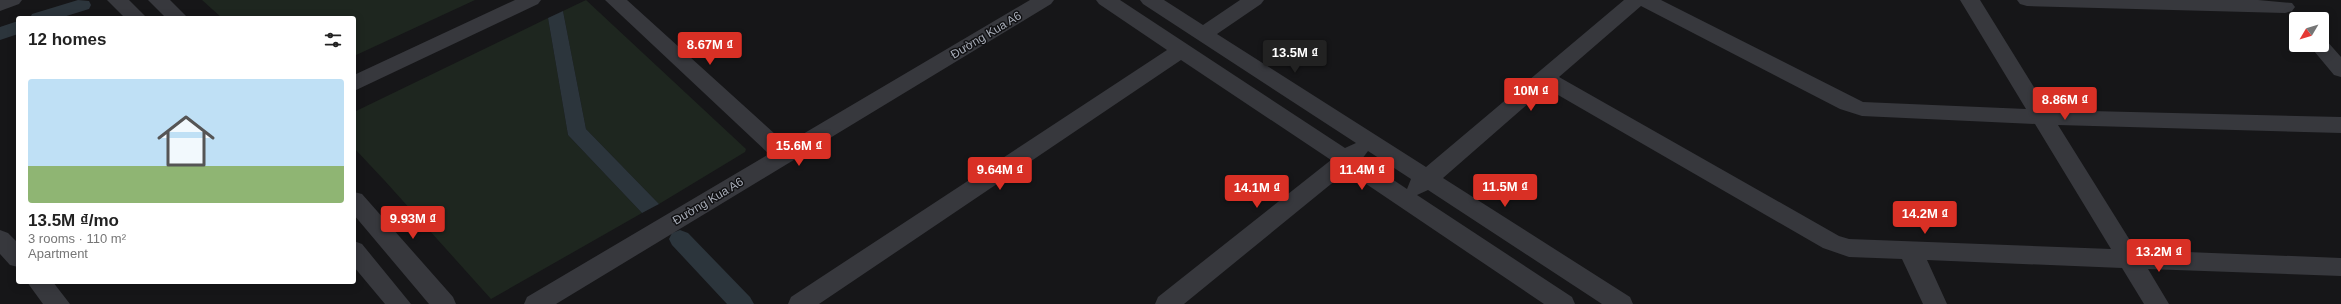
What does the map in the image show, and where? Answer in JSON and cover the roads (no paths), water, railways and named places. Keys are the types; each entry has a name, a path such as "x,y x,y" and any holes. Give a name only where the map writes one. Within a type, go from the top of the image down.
{"street":[{"path":"0,5 12,0"},
{"path":"117,0 135,16"},
{"path":"158,0 176,16"},
{"path":"356,83 531,0"},
{"path":"614,0 784,155"},
{"name":"Đường Kua A6","path":"536,304 1044,0"},
{"path":"1106,0 1563,304"},
{"path":"1150,0 1621,304"},
{"path":"1203,34 1254,0"},
{"path":"1404,198 1636,0"},
{"path":"1645,0 1854,107 1869,110 2043,117 2341,125"},
{"path":"1970,0 2157,304"},
{"path":"2027,0 2287,9"},
{"path":"800,304 1181,50"},
{"path":"2325,52 2341,70"},
{"path":"1545,78 1831,242 1858,250 2341,267"},
{"path":"1167,304 1369,142"},
{"path":"356,202 444,304"},
{"path":"356,252 398,304"},
{"path":"1911,252 1935,304"},
{"path":"41,284 58,304"}],"waterway":[{"path":"46,16 82,5"},
{"path":"0,34 16,28"},
{"path":"680,239 742,304"}]}
